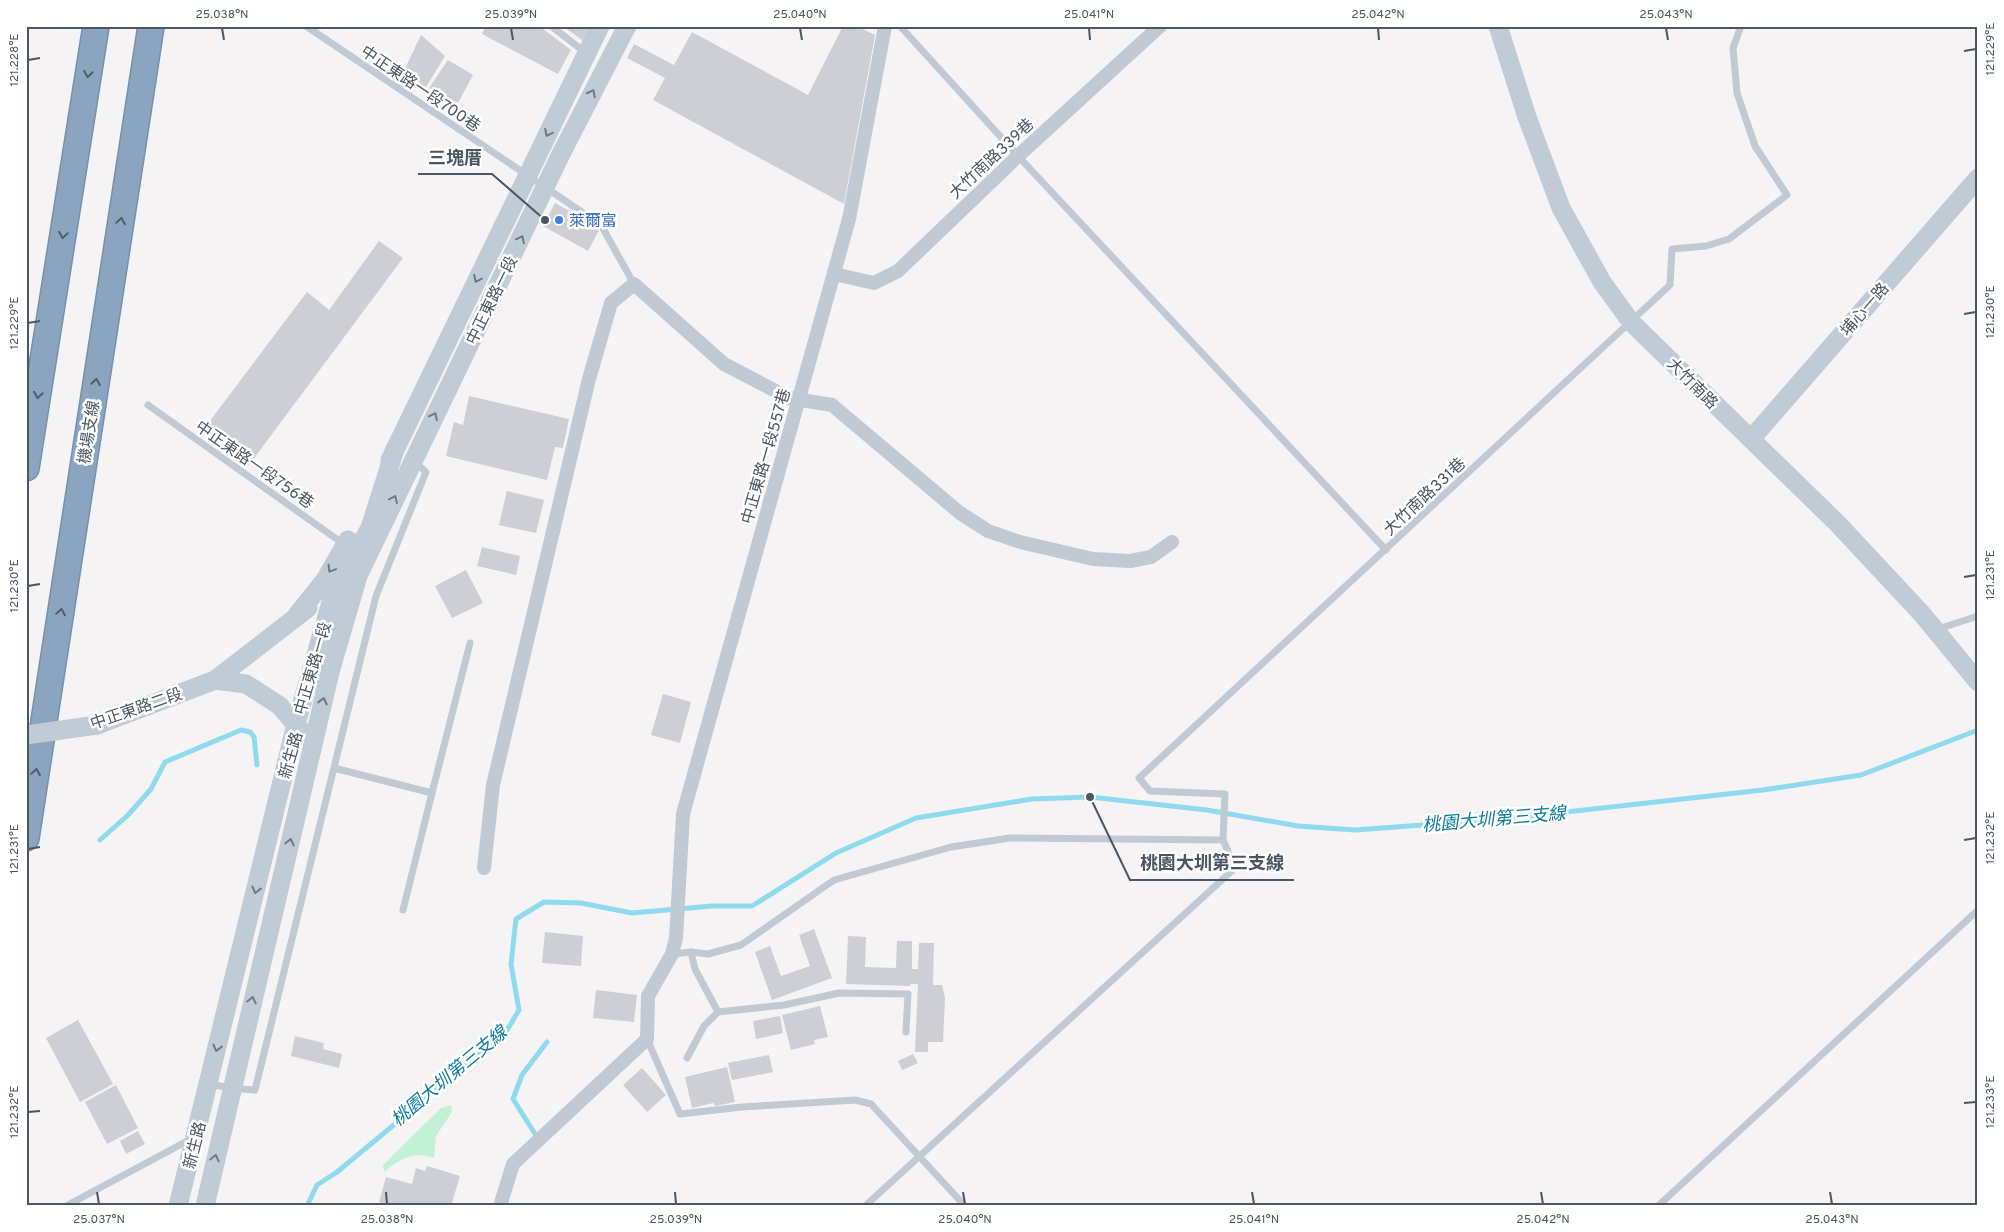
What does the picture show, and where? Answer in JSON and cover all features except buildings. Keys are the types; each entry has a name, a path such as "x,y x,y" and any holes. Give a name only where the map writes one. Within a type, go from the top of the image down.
{"highway":[{"path":"26,468 96,26"},
{"name":"機場支線","path":"26,838 151,26"}],"main road":[{"name":"中正東路一段","path":"297,615 325,580 361,520 600,26"},
{"name":"中正東路一段","path":"312,748 330,672 358,576 412,460 561,154 626,26"},
{"name":"大竹南路","path":"1498,26 1527,117 1561,208 1602,282 1632,322 1838,524 1935,630 1978,682"},
{"name":"埔心一路","path":"1751,439 1978,178"},
{"name":"中正東路一段","path":"296,724 334,592 370,528 395,449"},
{"name":"中正東路一段","path":"215,680 297,615 358,576"},
{"name":"中正東路一段","path":"215,680 246,684 280,706 296,724"},
{"name":"中正東路二段","path":"26,735 97,725 215,680"},
{"name":"新生路","path":"205,1206 231,1088 312,748 296,724"},
{"name":"新生路","path":"178,1206 296,724"}],"street":[{"name":"中正東路一段557巷","path":"647,1039 648,996 672,954 676,938 683,814 849,218 885,26"},
{"name":"大竹南路339巷","path":"834,274 874,283 898,271 1018,156 1160,26"},
{"path":"484,868 493,785 589,379 611,303 634,284 724,364 789,398 832,405 960,513 988,531 1020,542 1093,560 1130,561 1151,557 1172,542"},
{"path":"500,1206 513,1164 647,1039"}],"lane":[{"name":"中正東路一段700巷","path":"306,26 601,225 634,284"},
{"path":"551,26 586,53"},
{"path":"900,26 1018,156 1386,550"},
{"name":"大竹南路331巷","path":"1223,840 1225,794 1150,792 1139,778 1670,285 1672,249 1706,246 1729,239 1787,194 1755,146 1737,93 1733,48 1741,26"},
{"name":"中正東路一段756巷","path":"148,405 346,545"},
{"path":"209,1084 255,1090 376,596 426,472 412,460"},
{"path":"1935,630 1978,616"},
{"path":"403,910 470,643"},
{"path":"334,768 432,793"},
{"path":"672,954 691,952 708,954 741,945 834,880 951,847 1010,838 1223,840 1234,868 865,1206"},
{"path":"1658,1206 1978,910"},
{"path":"691,952 695,969 718,1012"},
{"path":"687,1058 704,1026 718,1012 784,1005 839,993 908,994 906,1032"},
{"path":"647,1039 680,1114 742,1107 855,1100 871,1104 965,1206"},
{"path":"66,1206 196,1136"}],"green space":[{"path":"451,1105 452,1112 436,1136 434,1158 420,1155 408,1157 384,1172 383,1165 441,1108"}],"waterway":[{"path":"100,840 128,815 151,789 165,762 241,730 250,732 254,737 257,765"},
{"name":"桃園大圳第三支線","path":"307,1206 317,1185 337,1172 506,1032 519,1010 511,964 516,919 544,902 581,903 632,913 712,906 752,906 836,853 916,818 1032,799 1090,797 1207,810 1298,826 1355,830 1504,819 1763,790 1861,775 1978,730"},
{"path":"537,1137 513,1099 522,1075 547,1042"}],"place":[{"name":"三塊厝","path":"545,220"},
{"name":"萊爾富","path":"559,220"},
{"name":"桃園大圳第三支線","path":"1090,797"}]}
